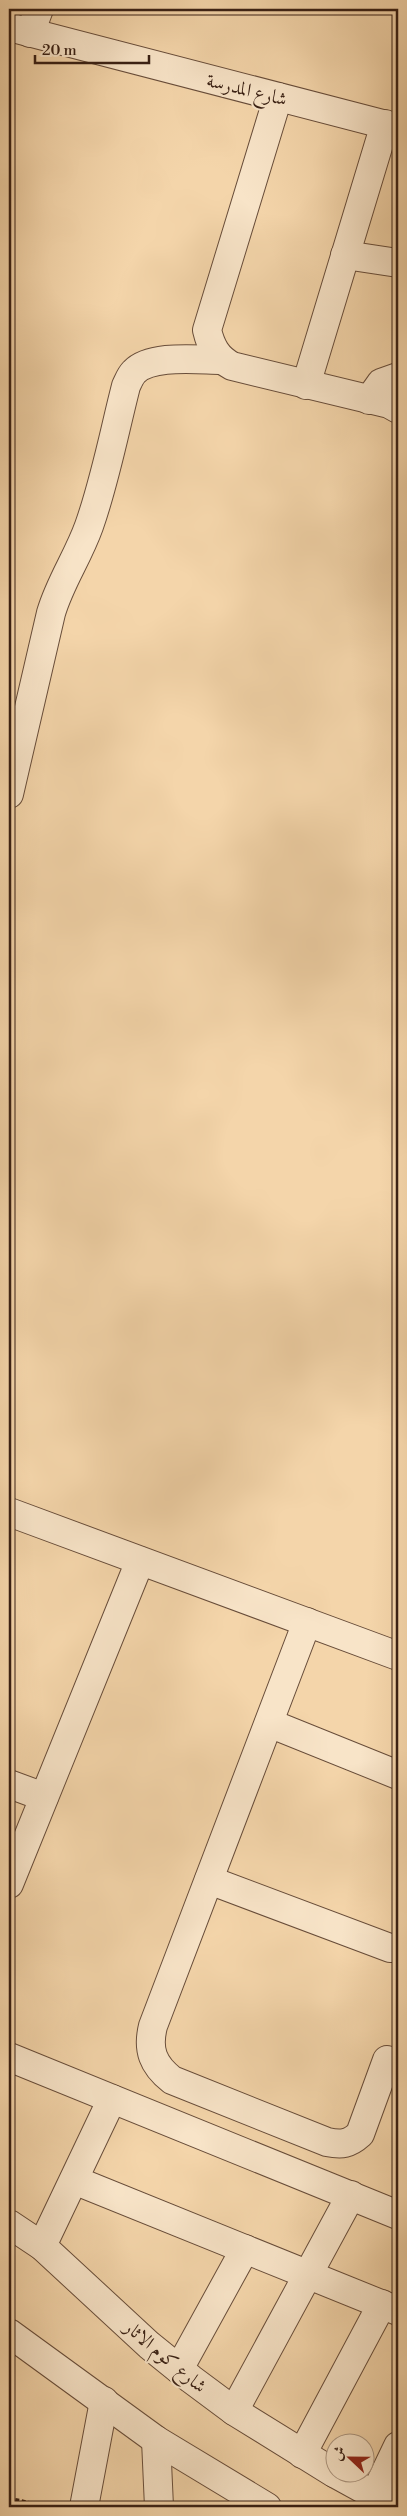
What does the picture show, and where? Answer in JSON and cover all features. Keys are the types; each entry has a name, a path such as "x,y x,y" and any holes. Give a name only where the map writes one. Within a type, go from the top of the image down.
{"street":[{"name":"شارع المدرسة","path":"26,23 278,97 392,126"},
{"path":"222,360 209,341 207,330 278,97"},
{"path":"306,385 345,255 392,126"},
{"path":"345,255 398,263"},
{"path":"9,794 51,613 57,593 88,529 97,503 126,386 133,373 146,364 160,360 222,360 243,370 389,404 398,408"},
{"path":"369,400 381,383 398,377"},
{"path":"9,1512 398,1656"},
{"path":"9,1884 140,1561"},
{"path":"307,1622 150,2041 152,2056 160,2070 172,2080 327,2142 340,2145 351,2142 360,2134 387,2060"},
{"path":"269,1723 398,1776"},
{"path":"9,1784 44,1797"},
{"path":"209,1880 390,1948 398,1948"},
{"path":"9,2057 398,2215"},
{"path":"42,2246 112,2099"},
{"path":"74,2180 390,2308 302,2454"},
{"path":"234,2411 351,2195"},
{"name":"شارع كوم الاثار","path":"9,2224 42,2246 149,2345 179,2369 234,2411 324,2467"},
{"path":"179,2369 245,2249"},
{"path":"9,2333 156,2440 267,2507"},
{"path":"84,2507 104,2401"},
{"path":"156,2440 159,2507"},
{"path":"385,2502 398,2446"},
{"name":"شارع كوم الاثار","path":"354,2484 385,2502"}],"path":[{"path":"9,2498 53,2507"}]}
